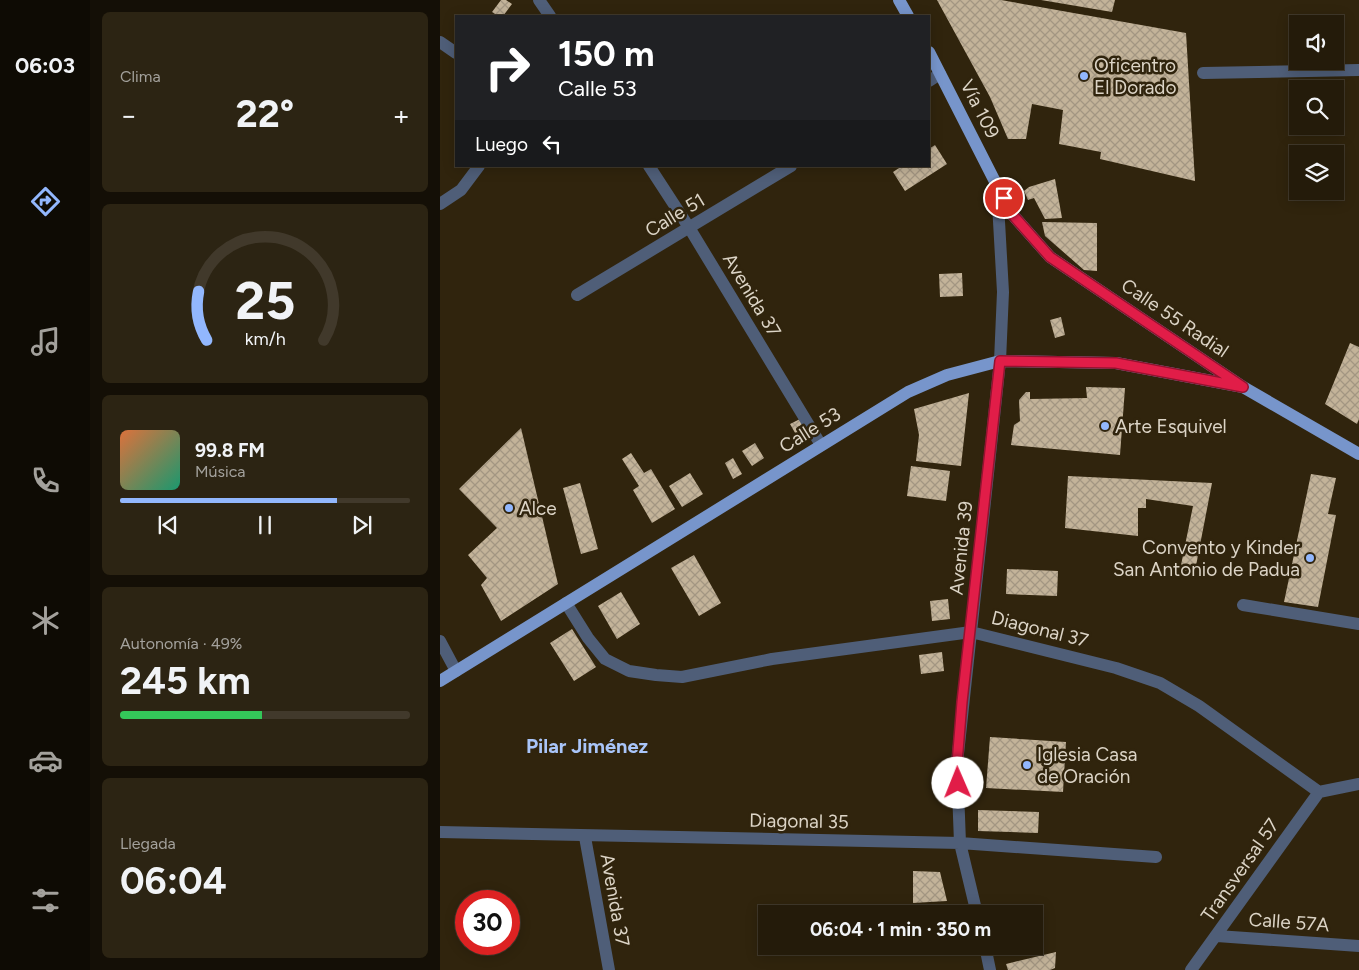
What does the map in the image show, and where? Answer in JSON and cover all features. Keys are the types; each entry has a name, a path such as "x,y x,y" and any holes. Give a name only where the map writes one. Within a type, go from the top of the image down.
{"main road":[{"path":"899,0 907,15"},
{"name":"Vía 109","path":"930,54 997,184"},
{"name":"Calle 55 Radial","path":"997,184 1011,213 1050,257 1243,387 1359,454"},
{"name":"Calle 53","path":"440,681 908,392 947,375 1000,361 1116,363 1243,387"}],"street":[{"path":"539,0 549,15"},
{"path":"440,42 455,52"},
{"path":"1203,73 1359,70"},
{"path":"930,80 940,74"},
{"path":"440,204 461,190 478,167"},
{"name":"Avenida 37","path":"650,167 690,229 821,445"},
{"name":"Calle 51","path":"577,295 690,229 789,167"},
{"name":"Avenida 39","path":"975,905 960,843 957,763 1000,361 1003,292 997,184"},
{"name":"Diagonal 37","path":"566,603 588,638 605,659 629,671 682,677 772,659 972,632 1116,668 1160,684 1199,706 1319,792"},
{"path":"1243,605 1359,624"},
{"path":"440,641 456,671"},
{"path":"1319,792 1359,784"},
{"name":"Transversal 57","path":"1191,970 1319,792"},
{"name":"Diagonal 35","path":"440,832 585,837 960,843 1156,857"},
{"name":"Avenida 37","path":"585,837 609,970"},
{"name":"Calle 57A","path":"1217,936 1359,946"},
{"path":"987,955 990,970"}],"building":[{"path":"501,0 506,0 512,4 504,15 496,15 492,12"},
{"name":"Oficentro El Dorado","path":"937,0 1001,0 1186,33 1195,181 1100,159 1101,152 1059,144 1063,110 1032,104 1026,139 1008,139 990,97"},
{"path":"1041,0 1115,0 1112,12"},
{"path":"935,145 947,164 905,191 893,172 900,167 930,167 930,148"},
{"path":"1055,179 1062,218 1045,219 1034,198 1028,200 1024,191 1029,187"},
{"path":"1042,222 1097,223 1097,271 1084,270 1045,236"},
{"path":"962,273 963,296 940,297 939,274"},
{"path":"1061,317 1065,335 1055,338 1050,320"},
{"path":"1350,343 1359,347 1359,419 1357,424 1325,404"},
{"path":"1086,387 1125,388 1120,455 1011,445 1014,425 1020,421 1019,400 1026,392 1030,392 1030,399 1087,398"},
{"path":"969,393 961,466 916,461 919,435 914,409"},
{"path":"800,419 807,434 798,438 790,424"},
{"name":"Alce","path":"521,428 558,584 501,621 481,585 487,578 468,555 497,528 459,489"},
{"path":"755,443 764,458 752,466 742,451"},
{"path":"631,453 644,473 651,469 675,509 652,523 633,490 639,486 622,459"},
{"path":"733,458 742,474 733,479 725,463"},
{"path":"911,466 950,471 946,501 907,496"},
{"path":"690,473 703,494 682,507 669,486"},
{"name":"Convento y Kinder San Antonio de Padua","path":"1311,474 1336,478 1328,514 1336,515 1318,607 1284,602"},
{"path":"1068,476 1212,483 1195,571 1180,570 1193,506 1146,499 1146,508 1138,508 1138,536 1065,528"},
{"path":"580,483 598,549 581,554 563,488"},
{"path":"694,555 721,603 699,616 671,568"},
{"path":"1007,569 1058,571 1057,596 1006,594"},
{"path":"621,592 640,624 617,639 598,606"},
{"path":"948,599 950,619 932,621 930,601"},
{"path":"572,629 596,667 574,681 550,643"},
{"path":"942,652 944,671 921,674 919,655"},
{"name":"Iglesia Casa de Oración","path":"990,737 1066,742 1063,792 986,788"},
{"path":"978,810 1039,812 1038,833 978,831"},
{"path":"913,871 940,872 947,901 913,903"},
{"path":"1056,952 1055,968 1050,970 1008,970 1006,964"}],"place":[{"name":"Oficentro El Dorado","path":"1084,76"},
{"name":"Arte Esquivel","path":"1105,426"},
{"name":"Alce","path":"509,508"},
{"name":"Convento y Kinder San Antonio de Padua","path":"1310,558"},
{"name":"Iglesia Casa de Oración","path":"1027,765"}],"district":[{"name":"Pilar Jiménez","path":"587,746"}],"route":[{"path":"958,783 957,763 962,702 972,632 1000,361 1116,363 1243,387 1050,257 1032,239 1011,213 1004,198"}]}
